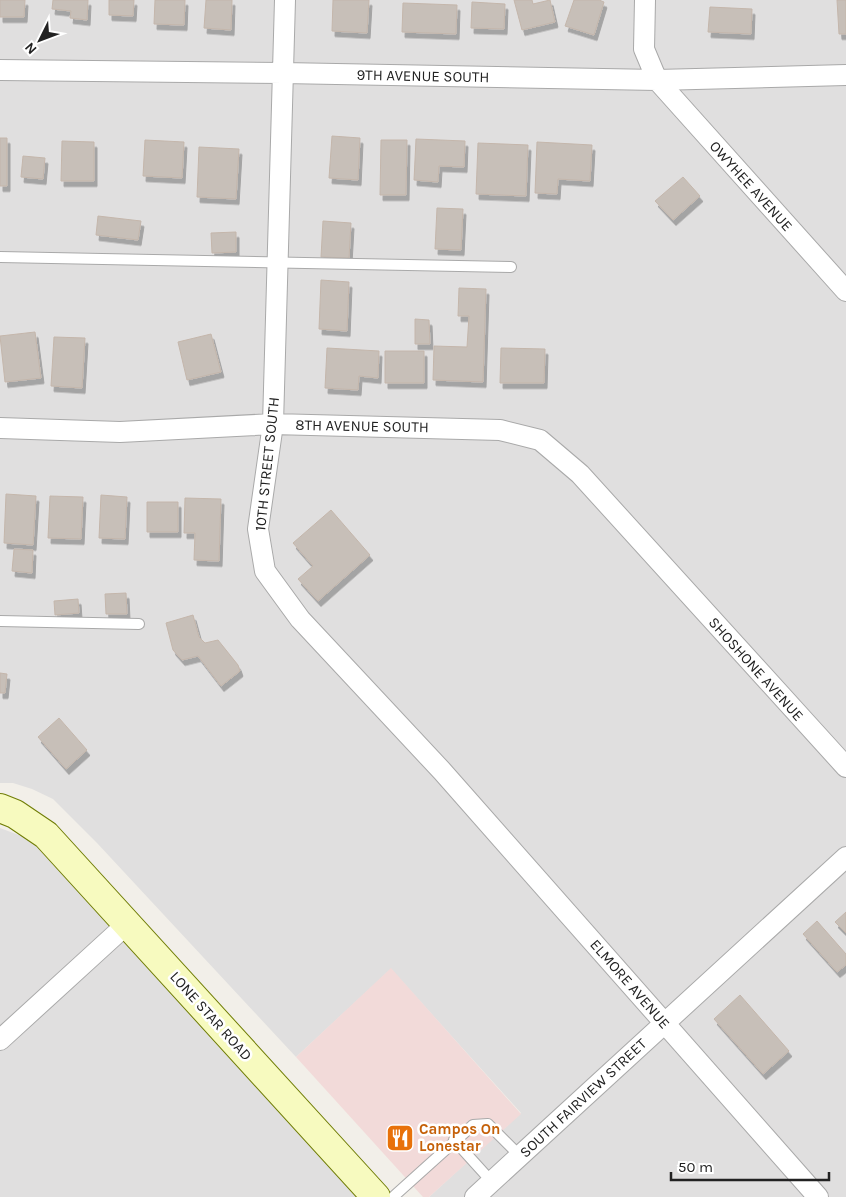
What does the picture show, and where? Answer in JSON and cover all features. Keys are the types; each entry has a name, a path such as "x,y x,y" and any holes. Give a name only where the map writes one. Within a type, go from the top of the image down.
{"street":[{"name":"10TH STREET SOUTH","path":"286,0 282,73 273,424 258,529 265,571 300,619 442,771"},
{"name":"OWYHEE AVENUE","path":"645,0 644,49 657,80 846,291"},
{"name":"9TH AVENUE SOUTH","path":"0,70 657,80 846,75"},
{"name":"8TH AVENUE SOUTH","path":"0,428 120,432 273,424 500,430 540,440 580,474 667,571"},
{"name":"SHOSHONE AVENUE","path":"667,571 846,767"},
{"name":"ELMORE AVENUE","path":"442,771 818,1197"},
{"name":"LONE STAR ROAD","path":"0,808 15,814 46,835 376,1197"},
{"name":"SOUTH FAIRVIEW STREET","path":"475,1197 846,857"},
{"path":"0,1040 127,924"}],"lane":[{"path":"0,257 511,267"},
{"path":"0,621 139,624"},
{"path":"393,1197 454,1140 473,1125 488,1124 520,1156"},
{"path":"454,1140 492,1182"}],"shaded area":[{"path":"0,0 846,0 846,1197 429,1197 521,1113 391,969 296,1057 97,843 53,799 13,783 0,783"},
{"path":"0,828 50,850 366,1197 0,1197"},
{"path":"391,968 521,1114 429,1197 423,1197 296,1057"}],"building":[{"path":"0,0 25,0 24,17 0,17"},
{"path":"53,0 88,0 87,20 70,18 71,11 52,9"},
{"path":"109,0 134,0 133,16 109,15"},
{"path":"155,0 185,0 184,25 154,24"},
{"path":"206,0 232,0 231,30 204,28"},
{"path":"333,0 369,0 367,33 332,31"},
{"path":"514,0 532,0 533,4 550,0 555,22 522,30"},
{"path":"574,0 599,0 604,2 594,35 565,26"},
{"path":"837,0 846,0 846,34 839,34"},
{"path":"472,2 505,4 504,29 471,28"},
{"path":"403,3 457,5 456,34 402,32"},
{"path":"710,7 752,9 751,34 708,32"},
{"path":"332,136 360,138 358,180 329,178"},
{"path":"0,138 7,138 7,186 0,186"},
{"path":"416,139 465,141 464,167 439,166 438,182 414,180"},
{"path":"145,140 184,142 182,178 143,176"},
{"path":"381,140 407,140 406,195 380,195"},
{"path":"62,141 94,142 94,181 61,181"},
{"path":"537,142 592,145 590,181 558,179 557,194 535,193"},
{"path":"478,143 528,145 526,196 476,194"},
{"path":"199,147 239,149 236,199 197,197"},
{"path":"23,156 45,158 43,179 21,177"},
{"path":"683,177 700,196 673,220 655,201"},
{"path":"437,208 463,209 461,250 435,249"},
{"path":"98,216 141,221 138,240 96,235"},
{"path":"323,221 351,223 349,258 321,257"},
{"path":"236,232 236,252 212,253 211,233"},
{"path":"321,280 349,282 347,331 319,329"},
{"path":"459,288 486,289 483,382 433,380 434,346 467,347 469,316 458,316"},
{"path":"415,319 429,320 430,344 415,344"},
{"path":"35,332 41,378 5,382 0,336"},
{"path":"211,334 221,372 187,380 178,342"},
{"path":"54,337 85,338 82,388 51,386"},
{"path":"327,348 379,351 378,378 359,376 358,390 325,388"},
{"path":"501,348 545,349 544,383 500,383"},
{"path":"385,351 424,351 424,383 385,383"},
{"path":"6,494 36,496 33,545 4,543"},
{"path":"101,495 127,497 125,539 99,538"},
{"path":"50,496 83,497 81,539 48,538"},
{"path":"185,498 221,499 219,561 194,560 195,533 184,533"},
{"path":"147,502 178,502 178,532 147,532"},
{"path":"331,510 370,555 318,601 298,579 313,566 293,543"},
{"path":"14,549 33,550 32,573 12,571"},
{"path":"126,593 127,614 106,614 105,594"},
{"path":"78,599 79,613 55,615 54,601"},
{"path":"193,615 199,637 205,643 218,640 238,665 240,671 221,686 198,656 182,660 173,650 166,623"},
{"path":"0,673 7,674 5,693 0,693"},
{"path":"59,718 87,750 66,769 38,737"},
{"path":"846,912 846,933 835,922"},
{"path":"817,921 846,954 846,965 837,972 803,934"},
{"path":"740,995 789,1051 763,1074 714,1019"}],"place":[{"name":"Campos On Lonestar","path":"400,1138"}]}
